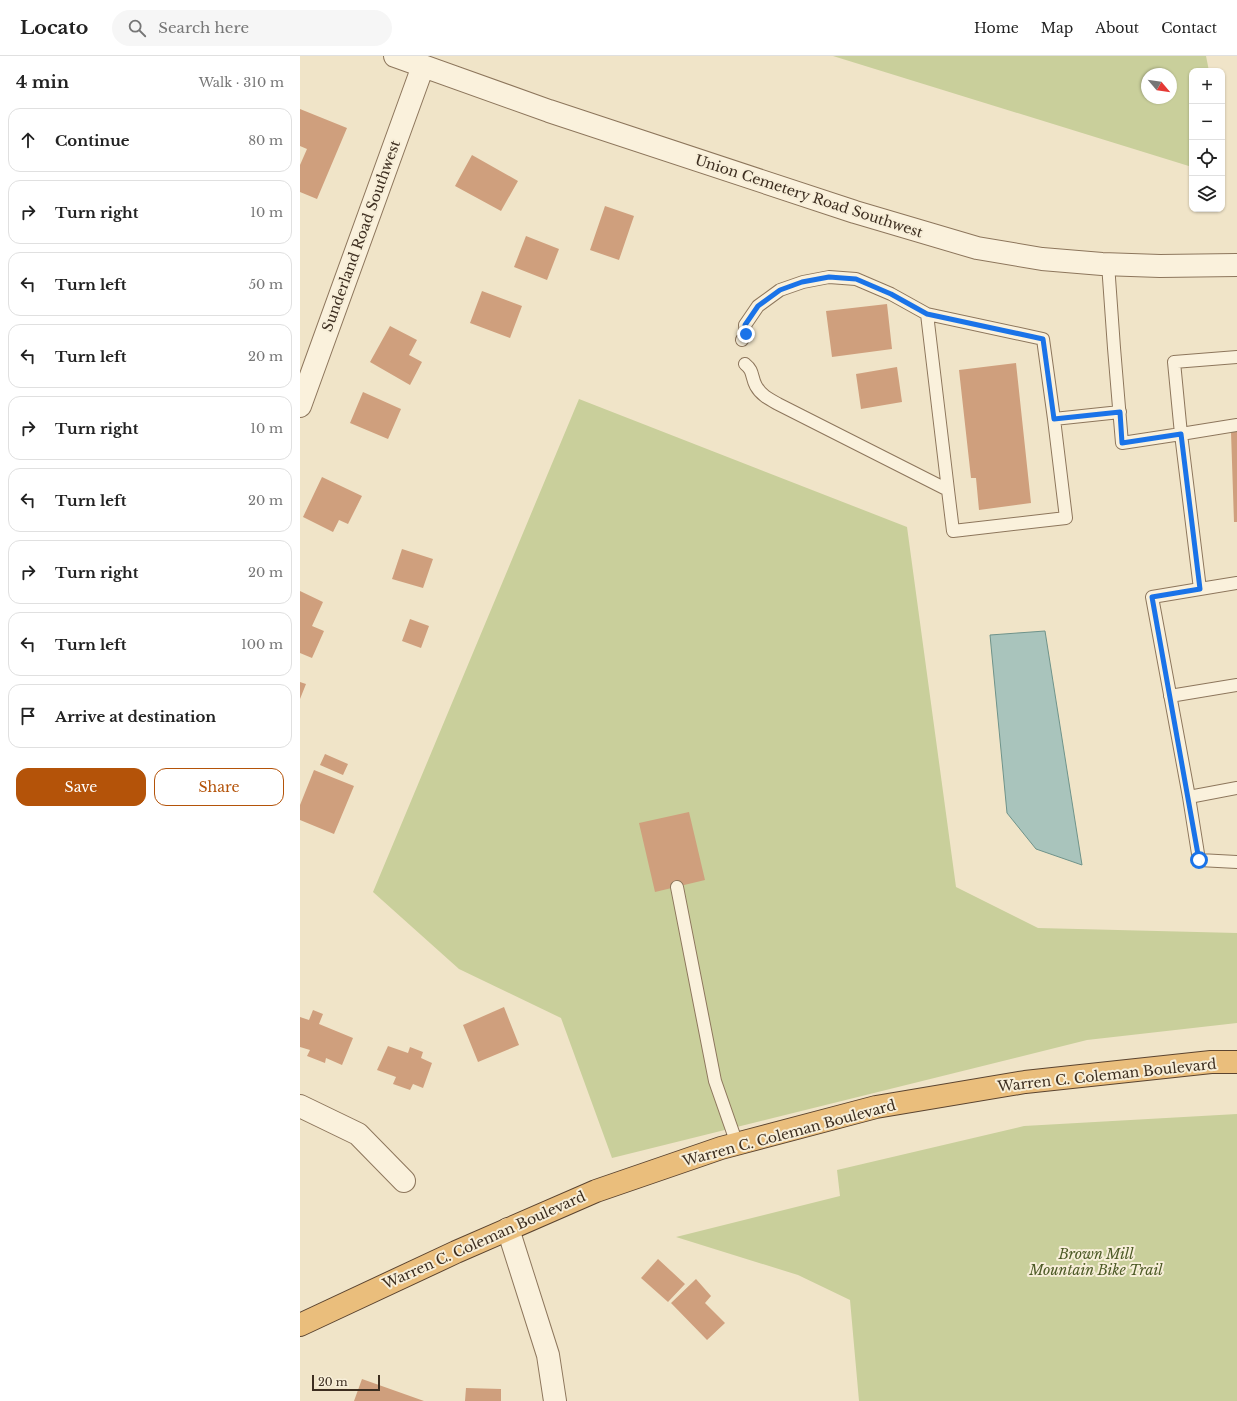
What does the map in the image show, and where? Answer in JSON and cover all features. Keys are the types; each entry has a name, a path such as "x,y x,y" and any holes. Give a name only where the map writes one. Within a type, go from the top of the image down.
{"highway":[{"name":"Warren C. Coleman Boulevard","path":"300,1325 508,1228 608,1186 721,1148 876,1107 1025,1082 1211,1062 1237,1062"}],"street":[{"name":"Union Cemetery Road Southwest","path":"395,56 549,112 855,212 977,248 1042,259 1108,264 1160,266 1237,265"},
{"name":"Sunderland Road Southwest","path":"300,406 423,66"},
{"path":"300,1106 358,1134 404,1181"},
{"path":"508,1228 548,1354 555,1401"}],"lane":[{"path":"1108,264 1122,443 1237,425"},
{"path":"747,337 745,325 758,306 780,290 802,282 829,277 856,279 891,294 927,314 1043,339 1066,518 953,531 927,314"},
{"path":"1200,589 1181,434 1174,362 1237,357"},
{"path":"750,364 755,385 763,395 948,490"},
{"path":"1054,419 1120,412"},
{"path":"1237,583 1152,597 1189,796 1199,860 1237,862"},
{"path":"1170,696 1237,685"},
{"path":"1189,796 1237,788"},
{"path":"677,887 715,1081 737,1144"}],"green space":[{"path":"833,56 1206,56 1208,68 1189,68 1189,166"},
{"path":"579,399 907,527 956,887 1038,928 1237,933 1237,1023 1087,1040 612,1158 561,1018 459,969 373,892"},
{"name":"Brown Mill Mountain Bike Trail","path":"1237,1114 1237,1401 859,1401 850,1300 798,1275 676,1237 840,1196 837,1170 1024,1126"}],"water":[{"path":"1045,631 1082,865 1036,849 1007,813 990,635"}],"building":[{"path":"300,109 347,128 317,199 300,192 300,165 307,149 300,146"},
{"path":"472,155 518,181 501,211 455,186"},
{"path":"605,206 634,216 619,260 590,250"},
{"path":"526,236 559,249 547,280 514,267"},
{"path":"482,291 522,306 510,338 470,323"},
{"path":"887,304 892,349 832,357 826,311"},
{"path":"390,326 417,340 409,355 422,362 410,385 370,362"},
{"path":"1016,363 1031,503 979,510 976,478 971,478 959,370"},
{"path":"897,367 902,402 861,409 856,374"},
{"path":"363,392 401,409 388,439 350,423"},
{"path":"1231,432 1237,432 1237,522 1234,522"},
{"path":"322,477 362,496 348,524 339,520 333,532 303,517"},
{"path":"402,549 433,559 423,588 392,579"},
{"path":"300,591 323,602 312,626 324,631 312,658 300,653"},
{"path":"410,619 429,626 421,648 402,641"},
{"path":"300,682 306,684 300,699"},
{"path":"325,754 348,764 343,775 320,765"},
{"path":"314,770 354,786 334,834 300,820 300,805"},
{"path":"689,812 705,880 655,892 639,823"},
{"path":"504,1007 519,1045 478,1062 463,1025"},
{"path":"313,1010 323,1014 319,1024 353,1038 342,1065 326,1058 325,1063 307,1056 310,1050 300,1047 300,1017 309,1020"},
{"path":"388,1046 408,1053 410,1047 423,1052 421,1058 432,1063 423,1088 413,1084 410,1090 393,1084 396,1077 377,1070"},
{"path":"658,1259 685,1284 668,1302 641,1278"},
{"path":"696,1279 711,1296 705,1303 725,1323 707,1340 671,1303"},
{"path":"362,1379 424,1401 354,1401"},
{"path":"466,1388 501,1389 501,1401 465,1401"}],"route":[{"path":"746,334 745,325 758,306 780,290 802,282 829,277 856,279 891,294 927,314 1043,339 1054,419 1120,412 1122,443 1181,434 1200,589 1152,597 1189,796 1199,860"}]}
